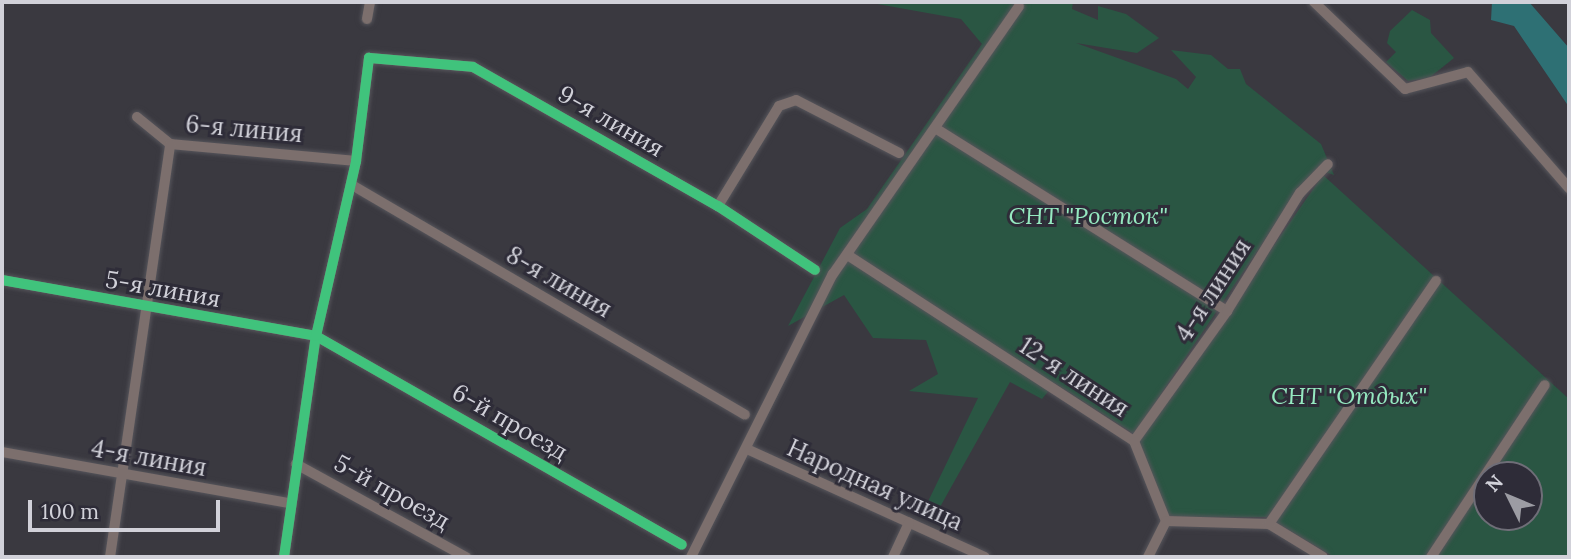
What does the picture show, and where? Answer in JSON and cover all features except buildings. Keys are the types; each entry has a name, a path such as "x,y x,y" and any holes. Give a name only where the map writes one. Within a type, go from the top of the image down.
{"street":[{"path":"366,19 370,2"},
{"path":"1314,2 1405,89 1468,72 1569,188"},
{"path":"691,557 749,450 833,274 849,256 1019,6"},
{"name":"9-я линия","path":"356,161 369,58 473,67 718,205 815,270"},
{"path":"718,205 779,106 796,100 899,153"},
{"name":"6-я линия","path":"137,117 170,144 356,161"},
{"path":"935,128 1227,311"},
{"path":"110,557 150,309 170,144"},
{"path":"284,557 289,503 316,336 356,161"},
{"name":"4-я линия","path":"1134,441 1227,311 1300,193 1328,164"},
{"name":"8-я линия","path":"352,185 744,415"},
{"name":"12-я линия","path":"849,256 1134,441 1166,521"},
{"name":"5-я линия","path":"2,279 150,309 316,336"},
{"path":"1269,524 1436,281"},
{"name":"6-й проезд","path":"316,336 682,545"},
{"path":"1431,557 1545,386"},
{"name":"Народная улица","path":"749,450 985,557"},
{"name":"4-я линия","path":"2,452 123,476 289,503"},
{"name":"5-й проезд","path":"296,464 466,557"},
{"path":"1148,557 1166,521 1269,524 1322,557"},
{"path":"893,557 909,523"}],"green space":[{"name":"СНТ \"Росток\"","path":"866,2 1073,2 1072,9 1098,20 1098,6 1126,14 1159,38 1137,53 1076,43 1176,79 1188,89 1196,77 1171,50 1211,55 1228,69 1240,69 1246,84 1321,144 1334,175 1316,169 1291,201 1134,434 1055,383 1042,399 1010,382 935,516 922,514 978,398 909,391 938,374 926,340 873,338 844,295 788,326 840,228 867,209 982,44 961,19"},
{"path":"1412,10 1430,20 1431,33 1454,58 1429,78 1408,81 1386,62 1396,52 1387,43 1390,31"},
{"name":"СНТ \"Отдых\"","path":"1323,175 1569,399 1569,557 1334,557 1267,517 1168,518 1137,441"}],"water":[{"path":"1492,2 1529,2 1569,48 1569,107 1514,26 1491,20"}],"cycle path":[{"path":"284,557 316,336 356,161 369,58 473,67 718,206 815,270"},
{"path":"2,280 316,336 682,545"}]}
